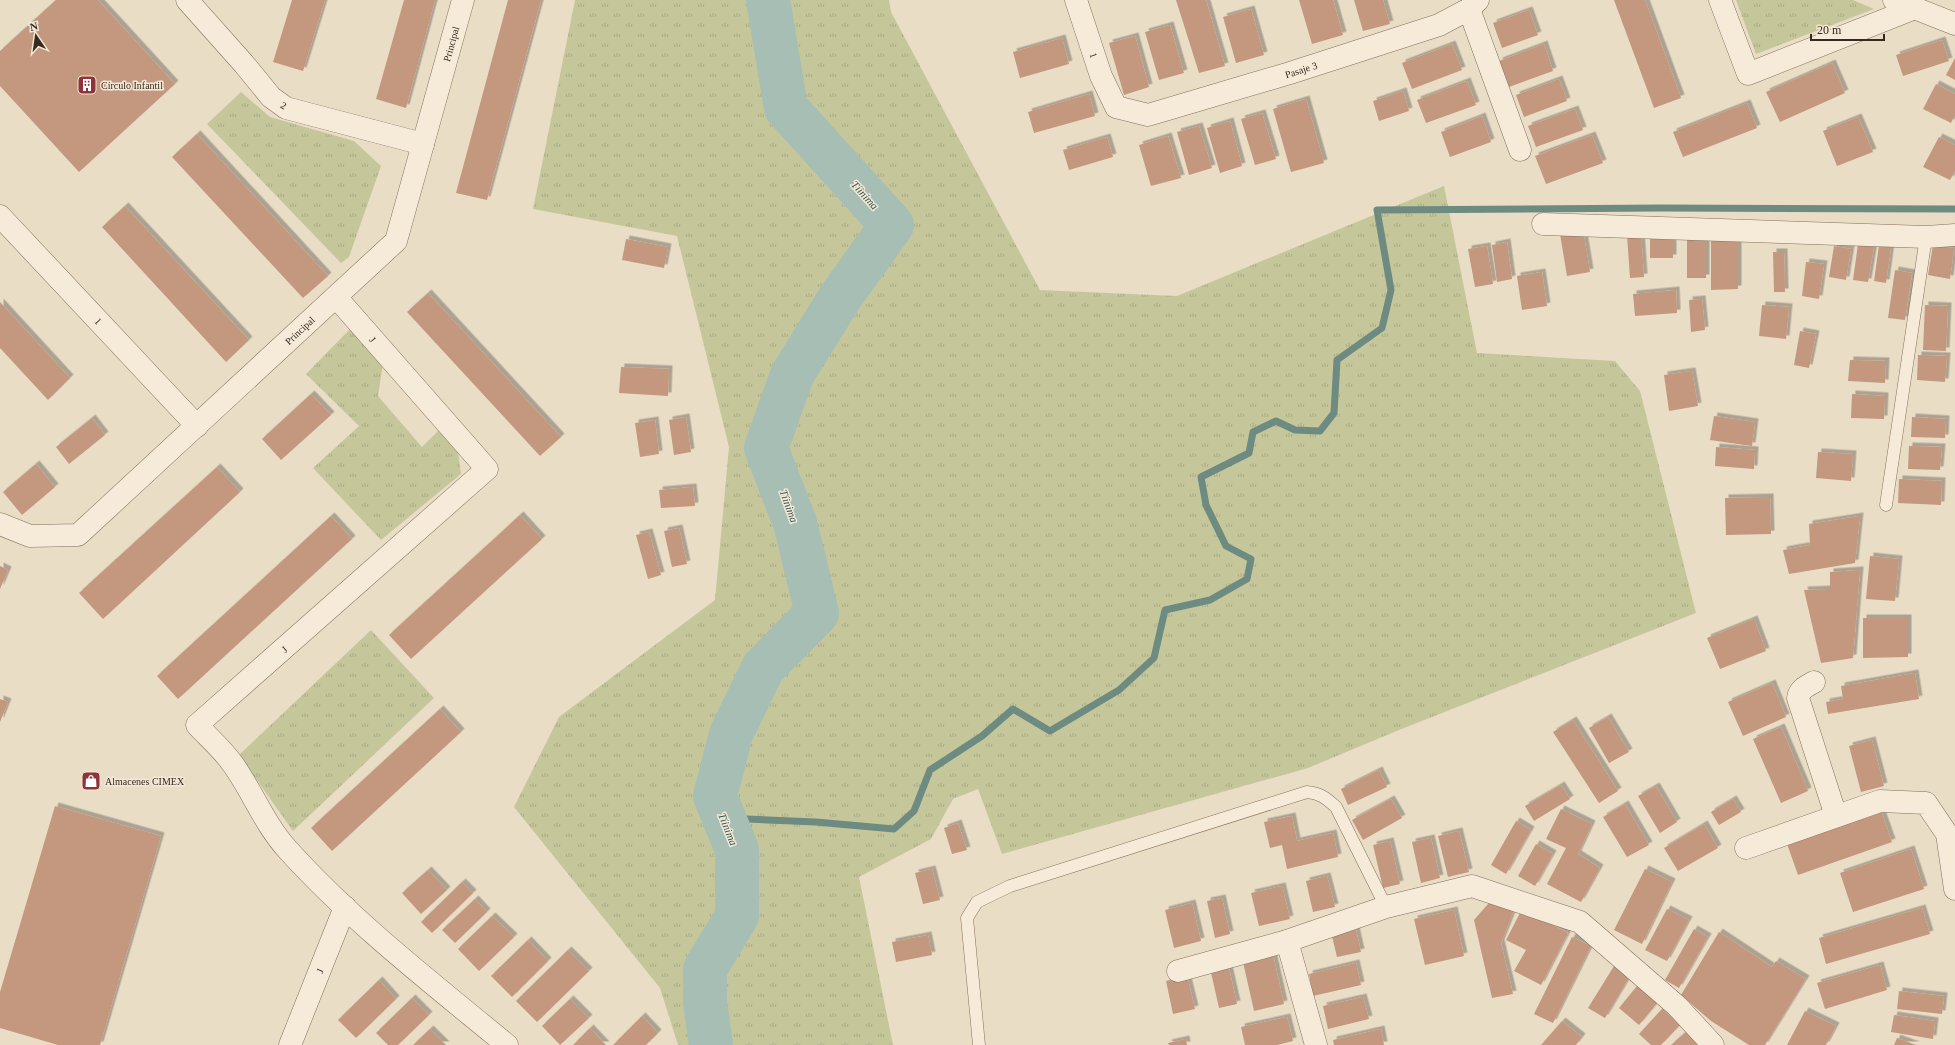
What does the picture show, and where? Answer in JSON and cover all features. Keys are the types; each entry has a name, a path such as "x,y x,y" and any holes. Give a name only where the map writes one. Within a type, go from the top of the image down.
{"street":[{"name":"2","path":"187,0 271,97 286,108 423,144"},
{"name":"Principal","path":"0,524 30,536 78,535 396,241 463,0"},
{"name":"1","path":"1076,0 1101,76 1116,107"},
{"path":"1720,0 1748,74 1915,8"},
{"path":"1894,0 1955,24"},
{"name":"Pasaje 3","path":"1116,107 1148,115 1290,73 1439,24 1473,4"},
{"path":"1473,4 1520,150"},
{"name":"I","path":"0,216 197,426"},
{"path":"1542,224 1926,236 1955,235"},
{"name":"J","path":"290,1045 345,907 322,886 286,848 261,811 232,762 197,725 487,469 336,297"},
{"path":"1814,682 1798,693 1798,698 1836,816"},
{"path":"1746,848 1880,801 1926,803 1947,834 1955,889"},
{"path":"1178,971 1287,941 1386,907 1472,886 1580,922 1677,1006 1713,1045"},
{"path":"345,907 412,967 507,1045"},
{"path":"1287,941 1316,1045"}],"lane":[{"path":"1886,505 1926,236"},
{"path":"978,1045 967,918 977,902 1010,886 1307,792 1317,793 1325,797 1336,807 1386,907"}],"green space":[{"path":"575,0 889,0 891,12 1040,290 1177,296 1444,186 1477,353 1615,361 1640,391 1696,613 1399,730 1308,768 1002,854 978,789 953,799 931,839 859,877 893,1045 678,1045 660,988 514,807 559,717 715,600 729,447 677,236 533,209"},
{"path":"1736,0 1853,0 1874,9 1756,54"},
{"path":"241,92 270,117 354,141 381,166 349,257 341,263 207,124"},
{"path":"352,327 383,363 378,396 422,447 439,430 458,451 461,474 381,540 313,468 359,426 306,374"},
{"path":"371,630 434,698 293,831 239,755"}],"building":[{"name":"Círculo Infantil","path":"56,0 98,0 175,84 79,172 0,86 0,51"},
{"path":"292,0 325,0 303,71 273,62"},
{"path":"404,0 435,0 406,108 376,99"},
{"path":"508,0 541,0 487,200 456,193"},
{"path":"1176,0 1206,0 1225,66 1199,73"},
{"path":"1299,0 1333,0 1343,35 1312,44"},
{"path":"1354,0 1383,0 1390,24 1363,31"},
{"path":"1614,0 1645,0 1681,98 1654,108"},
{"path":"1251,9 1264,55 1236,63 1223,17"},
{"path":"1529,10 1538,35 1502,48 1493,23"},
{"path":"1170,25 1184,73 1159,80 1145,32"},
{"path":"1135,36 1149,87 1124,95 1109,43"},
{"path":"1062,38 1069,64 1020,78 1013,52"},
{"path":"1942,40 1949,61 1903,76 1896,55"},
{"path":"1452,44 1462,70 1412,89 1402,63"},
{"path":"1544,44 1553,71 1509,87 1499,61"},
{"path":"1955,58 1955,80 1946,75"},
{"path":"1832,63 1845,93 1780,122 1766,92"},
{"path":"1559,79 1567,101 1524,117 1516,95"},
{"path":"1467,81 1476,105 1426,123 1417,100"},
{"path":"1936,84 1955,94 1955,115 1951,123 1923,109"},
{"path":"1403,91 1409,111 1379,121 1373,101"},
{"path":"1089,94 1095,116 1034,133 1028,112"},
{"path":"1306,99 1324,163 1291,172 1273,109"},
{"path":"1747,103 1757,128 1683,157 1673,132"},
{"path":"1575,109 1583,130 1536,147 1528,126"},
{"path":"1262,113 1276,159 1255,165 1241,119"},
{"path":"1482,116 1491,142 1450,157 1441,132"},
{"path":"1858,117 1873,152 1837,166 1823,131"},
{"path":"1230,121 1242,166 1220,173 1207,128"},
{"path":"1199,126 1212,168 1189,175 1177,132"},
{"path":"197,134 328,276 303,298 172,157"},
{"path":"1592,135 1603,163 1546,184 1535,156"},
{"path":"1168,136 1181,178 1151,186 1139,145"},
{"path":"1107,137 1113,157 1069,170 1063,150"},
{"path":"1939,137 1955,145 1955,171 1950,180 1923,167"},
{"path":"125,206 249,340 226,362 102,227"},
{"path":"1583,230 1590,272 1567,276 1560,234"},
{"path":"1641,234 1644,277 1630,278 1627,235"},
{"path":"1650,238 1673,238 1673,258 1650,258"},
{"path":"1706,238 1706,278 1687,278 1687,239"},
{"path":"1711,238 1738,238 1738,289 1711,290"},
{"path":"626,239 668,247 664,268 622,260"},
{"path":"1507,242 1512,279 1497,282 1492,245"},
{"path":"1858,244 1874,246 1868,282 1853,280"},
{"path":"1879,245 1891,247 1886,283 1874,281"},
{"path":"1933,245 1954,248 1950,279 1928,275"},
{"path":"1487,246 1493,284 1475,287 1468,249"},
{"path":"1834,246 1851,249 1846,280 1829,277"},
{"path":"1773,252 1784,252 1785,292 1774,292"},
{"path":"1806,262 1824,264 1819,299 1802,296"},
{"path":"1895,270 1912,273 1905,320 1888,318"},
{"path":"1542,272 1547,306 1522,310 1517,276"},
{"path":"1676,290 1677,313 1635,316 1633,294"},
{"path":"428,293 561,437 540,456 407,312"},
{"path":"1702,299 1705,330 1691,332 1689,300"},
{"path":"0,302 70,378 48,400 0,348"},
{"path":"1762,305 1789,307 1786,339 1759,336"},
{"path":"1925,305 1948,306 1946,351 1923,350"},
{"path":"1800,331 1816,334 1809,368 1794,365"},
{"path":"1918,355 1947,356 1945,382 1917,380"},
{"path":"1850,360 1886,361 1885,383 1848,381"},
{"path":"621,367 669,369 668,396 619,393"},
{"path":"1692,371 1698,406 1669,411 1664,375"},
{"path":"311,394 331,415 281,460 262,439"},
{"path":"1852,394 1885,396 1884,419 1851,418"},
{"path":"1714,416 1755,422 1752,446 1710,440"},
{"path":"686,417 691,452 674,455 669,420"},
{"path":"1912,417 1946,419 1945,438 1911,437"},
{"path":"92,418 105,435 69,464 56,447"},
{"path":"655,420 659,454 640,457 635,423"},
{"path":"1909,446 1942,447 1940,470 1908,469"},
{"path":"1716,447 1755,450 1754,469 1715,466"},
{"path":"1818,452 1853,454 1851,481 1816,478"},
{"path":"36,464 55,487 22,515 3,492"},
{"path":"217,467 240,492 103,619 79,593"},
{"path":"1899,479 1942,481 1941,505 1898,503"},
{"path":"693,487 695,506 661,508 659,490"},
{"path":"1770,497 1771,534 1726,535 1725,498"},
{"path":"520,515 542,539 411,659 389,635"},
{"path":"331,516 352,539 178,699 157,676"},
{"path":"1860,516 1855,563 1789,574 1783,550 1810,545 1809,524"},
{"path":"679,528 687,564 672,567 664,531"},
{"path":"649,532 661,575 648,579 636,535"},
{"path":"1870,556 1899,559 1895,601 1866,599"},
{"path":"0,566 8,570 0,589"},
{"path":"1860,570 1853,658 1821,663 1804,590 1830,589 1830,572"},
{"path":"1863,618 1908,618 1908,657 1863,658"},
{"path":"1754,619 1766,651 1720,669 1707,638"},
{"path":"1915,673 1919,699 1828,714 1826,702 1843,699 1841,686"},
{"path":"1772,683 1786,717 1743,736 1728,702"},
{"path":"0,699 8,702 0,722"},
{"path":"440,709 461,732 332,851 311,828"},
{"path":"1608,717 1629,752 1609,763 1589,728"},
{"path":"1573,720 1618,791 1599,803 1553,732"},
{"path":"1781,727 1808,791 1781,803 1753,739"},
{"path":"1872,740 1884,786 1861,792 1849,746"},
{"path":"1379,770 1387,787 1348,805 1341,789"},
{"path":"1561,785 1570,799 1534,821 1525,806"},
{"path":"1656,786 1677,822 1660,833 1638,796"},
{"path":"1391,799 1402,818 1363,840 1352,820"},
{"path":"1733,799 1741,812 1719,825 1711,812"},
{"path":"1625,804 1649,845 1627,857 1603,817"},
{"path":"55,806 161,836 100,1045 58,1045 0,1028 0,992"},
{"path":"1880,808 1892,842 1798,875 1786,841"},
{"path":"1561,809 1592,824 1578,854 1600,868 1581,902 1547,884 1566,848 1546,839"},
{"path":"1292,816 1297,841 1333,833 1338,857 1287,869 1282,845 1270,848 1264,822"},
{"path":"1516,821 1531,830 1506,874 1491,865"},
{"path":"958,823 967,850 952,854 944,828"},
{"path":"1704,824 1718,848 1678,871 1664,848"},
{"path":"1459,831 1469,872 1448,877 1438,836"},
{"path":"1431,838 1440,878 1421,883 1412,842"},
{"path":"1390,841 1400,884 1383,888 1373,845"},
{"path":"1536,844 1553,854 1535,886 1518,876"},
{"path":"1911,849 1924,889 1853,912 1840,873"},
{"path":"932,869 940,900 923,904 915,873"},
{"path":"1645,869 1672,882 1642,944 1614,930"},
{"path":"428,870 447,890 421,914 402,893"},
{"path":"1327,876 1335,907 1313,912 1306,881"},
{"path":"462,882 473,893 432,933 421,922"},
{"path":"1282,886 1290,919 1259,926 1251,893"},
{"path":"1222,898 1230,934 1215,938 1207,901"},
{"path":"475,899 487,912 455,943 442,930"},
{"path":"1192,903 1201,941 1174,948 1165,910"},
{"path":"1489,903 1514,910 1501,943 1513,994 1492,998 1474,920"},
{"path":"1922,908 1930,934 1826,964 1819,938"},
{"path":"1522,909 1568,933 1541,985 1514,971 1526,950 1506,940"},
{"path":"1667,909 1689,920 1667,961 1645,950"},
{"path":"1454,910 1464,956 1425,965 1414,919"},
{"path":"492,916 514,937 479,971 458,949"},
{"path":"1694,929 1708,937 1679,988 1665,980"},
{"path":"1356,930 1361,952 1337,957 1332,936"},
{"path":"1719,932 1772,967 1776,961 1806,979 1765,1045 1749,1045 1711,1021 1681,995"},
{"path":"928,935 932,955 896,962 892,942"},
{"path":"1572,937 1591,946 1553,1023 1534,1014"},
{"path":"528,940 548,961 512,997 491,976"},
{"path":"568,950 589,971 537,1022 516,1001"},
{"path":"1273,955 1284,1004 1254,1011 1243,962"},
{"path":"1356,963 1361,985 1313,996 1309,974"},
{"path":"1228,964 1237,1004 1219,1008 1210,968"},
{"path":"1880,965 1887,990 1825,1009 1817,983"},
{"path":"1614,966 1630,976 1605,1018 1588,1008"},
{"path":"1187,976 1195,1009 1173,1014 1166,981"},
{"path":"379,980 396,999 356,1038 338,1020"},
{"path":"1637,986 1658,1002 1639,1025 1619,1008"},
{"path":"1899,991 1944,996 1942,1014 1897,1009"},
{"path":"1363,997 1369,1019 1328,1029 1323,1006"},
{"path":"412,998 429,1015 398,1045 388,1045 376,1033"},
{"path":"570,999 589,1018 560,1045 542,1026"},
{"path":"1662,1009 1680,1025 1661,1045 1651,1045 1639,1034"},
{"path":"1805,1011 1836,1026 1826,1045 1787,1045"},
{"path":"1894,1015 1935,1021 1933,1039 1891,1032"},
{"path":"642,1016 658,1033 646,1045 613,1045"},
{"path":"1287,1017 1293,1041 1277,1045 1245,1045 1241,1027"},
{"path":"1562,1021 1582,1037 1576,1045 1541,1045"},
{"path":"590,1028 606,1045 573,1045"},
{"path":"430,1029 446,1045 413,1045"},
{"path":"1381,1029 1384,1045 1334,1045 1333,1040"},
{"path":"1687,1031 1700,1045 1671,1045"},
{"path":"1897,1038 1916,1045 1894,1045"},
{"path":"1186,1039 1187,1045 1169,1045 1168,1043"}],"waterway":[{"name":"Tíinima","path":"711,1045 705,1002 705,969 737,916 737,850 715,796 731,734 763,668 817,613 795,523 766,448 792,375 839,299 892,225 786,108 768,0"},
{"path":"724,818 816,822 894,829 914,811 930,770 982,736 1013,709 1050,731 1119,690 1154,658 1165,610 1210,600 1247,579 1251,559 1226,546 1206,505 1201,477 1249,453 1253,432 1276,421 1295,430 1320,431 1334,413 1337,360 1382,328 1391,290 1377,210 1660,208 1955,209"}],"place":[{"name":"Círculo Infantil","path":"87,85"},
{"name":"Almacenes CIMEX","path":"91,781"}]}
